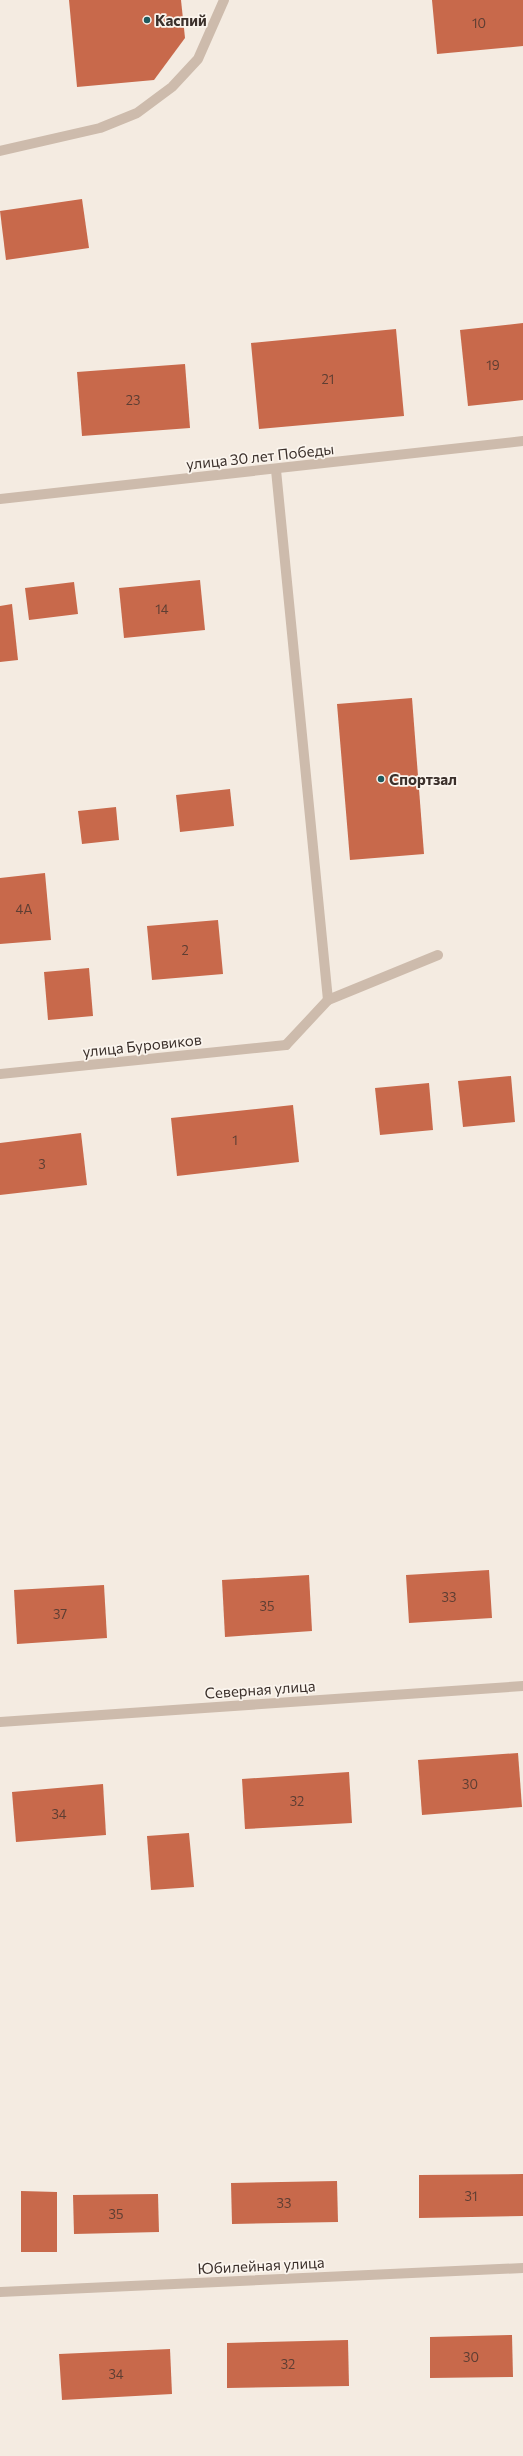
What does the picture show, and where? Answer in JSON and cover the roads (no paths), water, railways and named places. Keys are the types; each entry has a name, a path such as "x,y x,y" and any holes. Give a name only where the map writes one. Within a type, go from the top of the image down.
{"street":[{"path":"0,151 100,128 138,113 172,87 198,59 224,0"},
{"name":"улица 30 лет Победы","path":"0,499 276,470 523,440"},
{"path":"276,470 328,1000 438,955"},
{"name":"улица Буровиков","path":"0,1074 286,1045 328,1000"},
{"name":"Северная улица","path":"0,1722 523,1686"},
{"name":"Юбилейная улица","path":"0,2292 523,2268"}],"place":[{"name":"Каспий","path":"147,20"},
{"name":"Спортзал","path":"381,779"}]}
